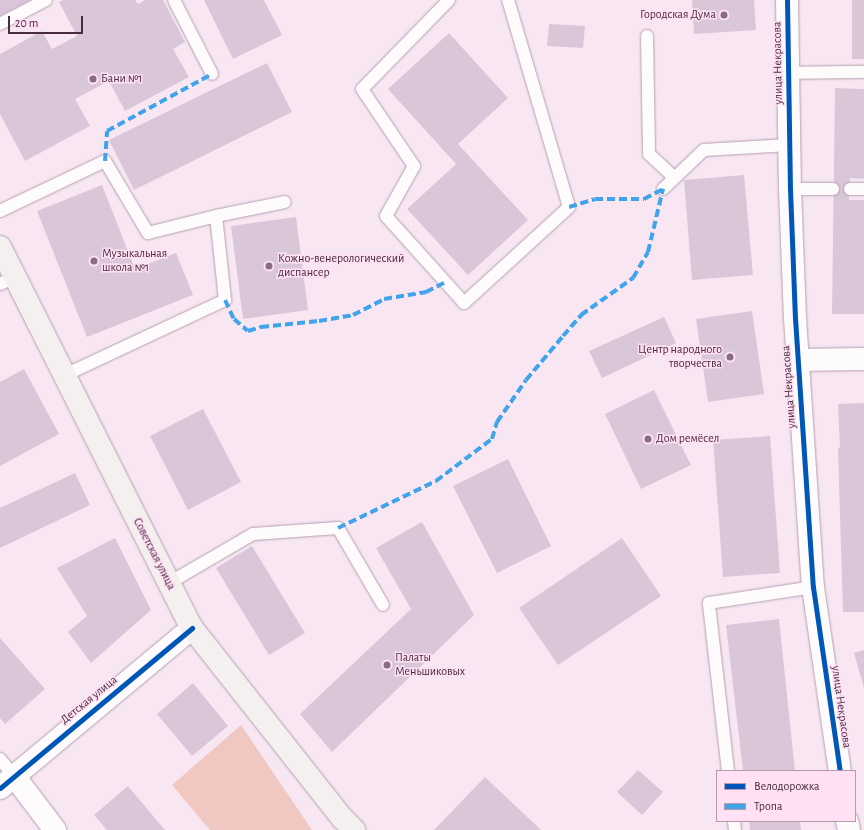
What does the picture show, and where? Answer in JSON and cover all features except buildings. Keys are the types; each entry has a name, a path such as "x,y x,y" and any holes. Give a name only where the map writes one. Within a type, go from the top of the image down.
{"main road":[{"name":"Советская улица","path":"0,247 7,280 65,375 192,628 343,819 354,830"}],"street":[{"name":"улица Некрасова","path":"787,0 790,188 797,360 813,587 840,770"},
{"path":"797,360 864,359"},
{"name":"Детская улица","path":"7,782 192,628"},
{"path":"7,782 55,830"}],"lane":[{"path":"0,24 46,0"},
{"path":"174,0 212,74"},
{"path":"449,0 362,89 414,166 386,216 464,303 569,207 508,0"},
{"path":"648,36 649,154 674,177"},
{"path":"788,73 864,72"},
{"path":"663,189 704,150 790,145"},
{"path":"0,211 105,160 148,233 216,216 285,202"},
{"path":"790,188 833,189"},
{"path":"850,189 864,189"},
{"path":"65,375 225,300 216,216"},
{"path":"169,583 253,534 338,528 383,605"},
{"path":"728,770 709,603 813,587"},
{"path":"0,759 7,782"}],"shaded area":[{"path":"241,725 312,830 210,830 172,785"}],"marked path":[{"path":"105,161 107,131 212,74"},
{"path":"569,207 595,199 644,199 663,189"},
{"path":"338,528 436,481 492,439 497,422 526,380 581,315 633,278 648,252 663,189"},
{"path":"225,300 234,319 248,331 261,327 319,321 353,315 384,299 426,292 446,282"}],"cycle path":[{"path":"787,0 790,189 795,318 813,587 840,770"},
{"path":"0,788 192,628"}],"place":[{"name":"Городская Дума","path":"724,15"},
{"name":"Бани №1","path":"93,79"},
{"name":"Музыкальная школа №1","path":"94,261"},
{"name":"Кожно-венерологический диспансер","path":"269,266"},
{"name":"Центр народного творчества","path":"730,357"},
{"name":"Дом ремёсел","path":"648,439"},
{"name":"Палаты Меньшиковых","path":"387,665"}]}
